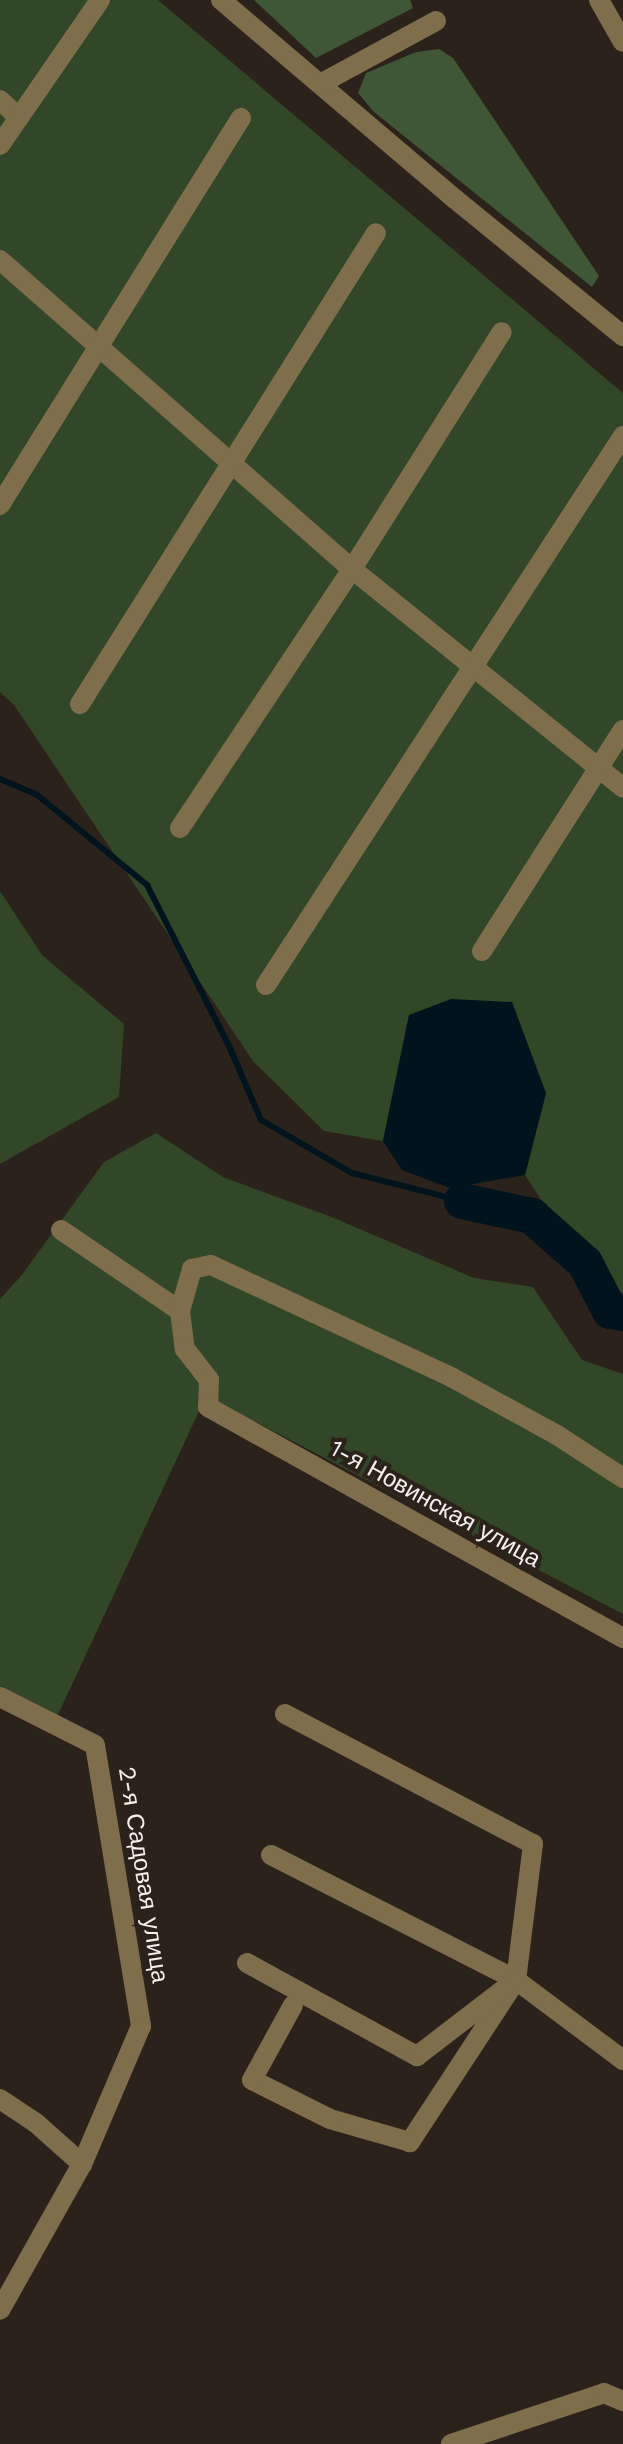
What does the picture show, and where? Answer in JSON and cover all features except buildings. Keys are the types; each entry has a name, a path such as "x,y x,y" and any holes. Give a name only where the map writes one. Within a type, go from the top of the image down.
{"street":[{"path":"221,0 623,336"},
{"path":"599,0 623,42"},
{"path":"0,145 89,5"},
{"path":"320,84 436,21"},
{"path":"0,100 19,118"},
{"path":"0,505 241,118"},
{"path":"80,704 376,233"},
{"path":"0,260 352,569 623,788"},
{"path":"180,828 352,569 502,332"},
{"path":"266,985 623,436"},
{"path":"482,951 623,730"},
{"path":"61,1230 180,1311 192,1269 211,1265 451,1377 557,1435 623,1478"},
{"name":"1-я Новинская улица","path":"180,1311 185,1349 209,1380 208,1407 623,1638"},
{"name":"2-я Садовая улица","path":"0,1697 95,1745 141,2026 82,2164"},
{"path":"285,1714 533,1844 516,1980 410,2142 330,2119 252,2080 293,2005"},
{"path":"271,1855 516,1980 623,2060"},
{"path":"247,1963 417,2056 516,1980"},
{"path":"0,2099 36,2123 82,2164 0,2310"},
{"path":"451,2444 604,2393 623,2401"}],"green space":[{"path":"0,0 158,0 623,393 623,1293 597,1286 525,1175 546,1093 409,1015 383,1141 324,1131 253,1061 14,705 0,692"},
{"path":"254,0 410,0 413,8 316,58"},
{"path":"439,49 453,58 599,276 592,287 374,112 358,93 366,73 416,52"},
{"path":"0,891 42,955 124,1024 119,1097 0,1164"},
{"path":"156,1133 223,1177 334,1218 474,1278 533,1287 582,1360 623,1374 623,1614 206,1396 56,1719 0,1691 0,1299 21,1276 104,1162"}],"water":[{"path":"451,999 512,1002 546,1093 525,1175 450,1188 402,1170 383,1141 409,1015"}],"waterway":[{"path":"0,779 36,794 147,885 230,1048 261,1120 352,1173 462,1201"},
{"path":"462,1201 532,1216 585,1263 610,1311 623,1313"}]}
